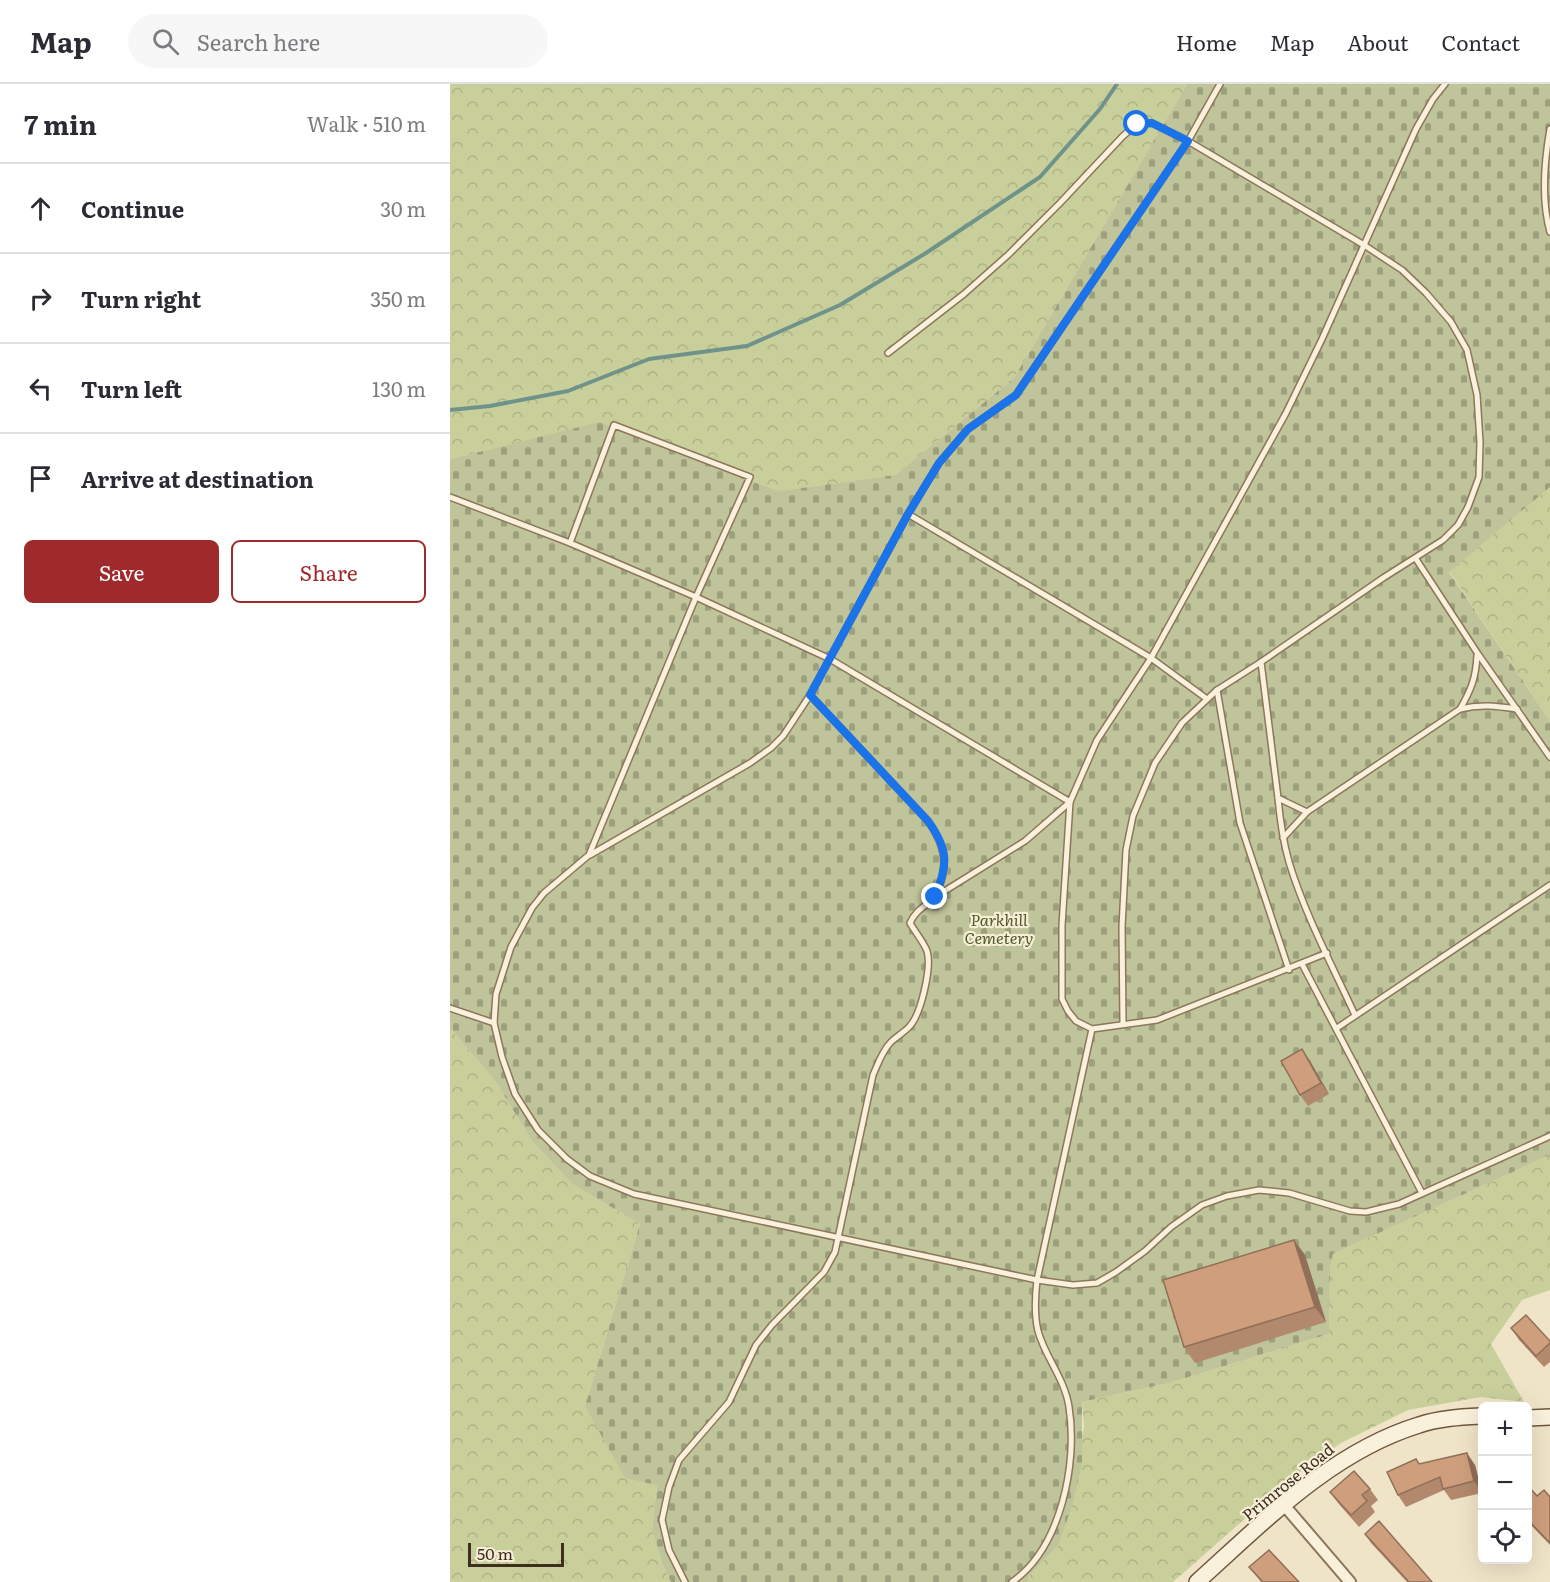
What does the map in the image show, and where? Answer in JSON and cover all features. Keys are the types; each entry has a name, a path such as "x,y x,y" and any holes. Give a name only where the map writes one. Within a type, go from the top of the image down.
{"street":[{"name":"Primrose Road","path":"1197,1582 1284,1505 1340,1462 1385,1438 1420,1424 1478,1416"},
{"path":"1284,1505 1350,1582"}],"lane":[{"path":"1220,84 1188,141 1016,395 968,429 939,463 908,514 810,695 783,736 750,763 589,855 544,893 523,923 504,965 496,994 494,1023 502,1057 515,1094 538,1130 567,1159 590,1176 634,1194 1036,1280 1073,1285 1097,1283 1145,1251 1171,1227 1202,1205 1227,1196 1259,1190 1289,1193 1350,1211 1366,1212 1399,1204 1550,1136"},
{"path":"1327,953 1289,970 1157,1020 1092,1029 1076,1021 1062,999 1062,925 1070,802 1097,740 1151,658 1286,413 1416,129 1433,99 1445,84"},
{"path":"888,353 964,294 1008,255 1123,136 1137,124 1152,123 1188,141 1364,245 1401,270 1426,293 1450,322 1467,350 1477,395 1480,442 1479,477 1474,493 1458,525 1443,540 1416,559 1383,578 1217,690 1182,723 1155,763 1133,816 1126,850 1122,927 1123,1023"},
{"path":"1550,129 1544,181 1545,213 1550,232"},
{"path":"570,543 614,425 750,477 696,597 589,855"},
{"path":"450,497 570,543 696,597 830,659 1070,802"},
{"path":"908,514 1151,658 1207,699"},
{"path":"1416,559 1478,654 1550,757"},
{"path":"1460,709 1470,693 1476,676 1478,654"},
{"path":"1261,662 1283,838 1289,864 1355,1015"},
{"path":"1217,690 1240,823 1289,970"},
{"path":"810,695 937,833 943,848 944,874 935,897"},
{"path":"1283,838 1307,812 1460,709 1475,705 1491,705 1517,709"},
{"path":"1278,798 1307,812"},
{"path":"685,1582 669,1550 662,1520 669,1487 679,1460 729,1402 756,1345 772,1325 824,1272 835,1252 873,1075 890,1043 909,1027 916,1017 924,985 928,964 926,950 910,923 913,915 935,897 1025,841 1070,802"},
{"path":"1337,1028 1550,885"},
{"path":"1302,964 1422,1193"},
{"path":"450,1008 494,1023"},
{"path":"1012,1582 1036,1559 1051,1536 1067,1481 1071,1437 1069,1406 1061,1380 1038,1332 1035,1307 1036,1280 1092,1029"}],"green space":[{"path":"450,84 1187,84 1014,378 895,475 779,491 600,423 450,459"},
{"name":"Parkhill Cemetery","path":"1187,84 1550,84 1550,487 1449,572 1550,721 1550,1155 1333,1254 1330,1272 1329,1334 1169,1383 1082,1402 1082,1463 1072,1506 1058,1546 1028,1577 1029,1582 671,1582 662,1563 652,1530 657,1485 625,1478 585,1406 640,1224 572,1184 532,1141 496,1082 450,1028 450,459 600,422 779,491 895,475 1014,378"},
{"path":"1550,487 1550,721 1449,571"},
{"path":"450,1028 496,1082 532,1141 572,1184 640,1224 585,1406 657,1485 652,1530 662,1563 671,1582 450,1582"},
{"path":"1550,1155 1550,1290 1522,1300 1491,1344 1524,1402 1481,1397 1408,1410 1341,1443 1289,1480 1173,1582 1029,1582 1028,1577 1058,1546 1084,1427 1082,1402 1169,1383 1329,1334 1330,1272 1333,1254"}],"building":[{"path":"1302,1049 1321,1083 1300,1095 1281,1061"},
{"path":"1294,1240 1315,1307 1184,1347 1163,1280"},
{"path":"1526,1315 1550,1341 1536,1356 1511,1328"},
{"path":"1467,1453 1474,1481 1443,1489 1440,1477 1398,1495 1387,1472 1416,1459 1419,1464"},
{"path":"1354,1471 1370,1489 1362,1495 1367,1501 1351,1515 1330,1492"},
{"path":"1532,1490 1537,1496 1544,1490 1550,1497 1550,1543 1532,1524"},
{"path":"1379,1521 1432,1582 1409,1582 1365,1534"},
{"path":"1269,1550 1299,1582 1263,1582 1249,1567"}],"waterway":[{"path":"450,410 490,406 568,391 649,359 747,346 840,305 926,253 1040,177 1100,109 1117,84"}],"route":[{"path":"935,897 944,874 943,848 937,833 810,695 908,514 939,463 968,429 1016,395 1188,141 1152,123 1137,124"}]}
